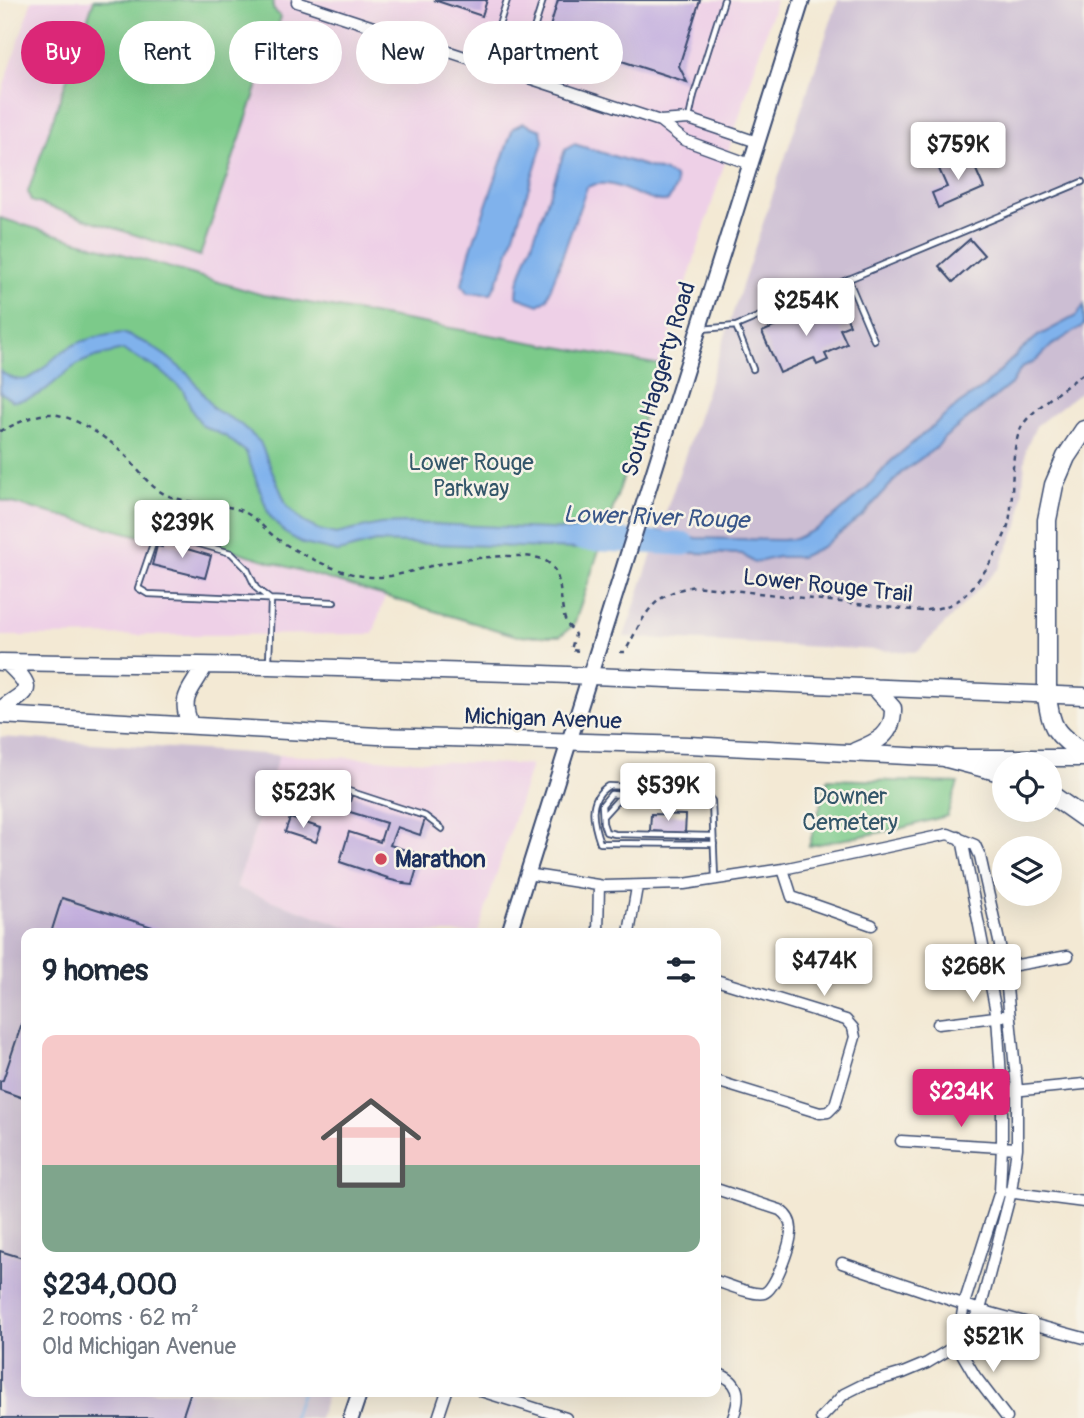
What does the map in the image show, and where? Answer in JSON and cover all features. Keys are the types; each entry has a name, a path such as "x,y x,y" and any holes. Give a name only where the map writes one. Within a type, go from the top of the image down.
{"highway":[{"path":"1084,430 1066,457 1054,485 1047,520 1046,695 1049,717 1056,733 1084,753"},
{"path":"947,758 992,770"},
{"path":"1062,802 1084,818"}],"main road":[{"name":"South Haggerty Road","path":"511,928 802,0"},
{"name":"Michigan Avenue","path":"4,663 269,666 1084,696"},
{"path":"0,710 22,697 26,683 23,677 4,663"},
{"path":"190,724 184,711 186,696 197,682 204,666"},
{"path":"853,752 880,741 891,726 893,708 874,687"},
{"name":"Michigan Avenue","path":"0,715 378,736 853,752 947,758 1084,758"},
{"path":"351,1418 358,1397"}],"street":[{"path":"298,0 297,2 463,55"},
{"path":"550,84 660,121 684,140 750,164"},
{"path":"660,121 689,119 757,142"},
{"path":"527,874 599,885 637,887 684,884 783,869 948,834 975,845 980,856 1005,968 1017,1089 1017,1148 1011,1192 980,1310 957,1345 927,1363 853,1390 835,1402 821,1418"},
{"path":"958,838 963,844 997,1017 1002,1146 1000,1191 964,1304 957,1345 975,1376 1007,1418"},
{"path":"783,869 792,897 872,925"},
{"path":"598,928 599,885"},
{"path":"630,928 637,887"},
{"path":"988,970 1068,956"},
{"path":"721,982 846,1020 853,1028 855,1037 835,1105 828,1112 820,1114 721,1083"},
{"path":"939,1024 1010,1015"},
{"path":"1002,1092 1084,1084"},
{"path":"901,1141 1017,1148"},
{"path":"721,1191 785,1213 792,1227 776,1280 767,1292 761,1294 721,1282"},
{"path":"1000,1191 1084,1202"},
{"path":"842,1263 980,1310 1084,1338"},
{"path":"721,1376 728,1379 737,1391 739,1401 733,1418"},
{"path":"438,1418 445,1397"},
{"path":"500,1397 566,1418"}],"lane":[{"path":"500,21 507,0"},
{"path":"536,21 543,0"},
{"path":"689,119 694,94 724,0"},
{"path":"698,329 736,326 1082,182"},
{"path":"848,279 874,340"},
{"path":"736,326 753,369"},
{"path":"271,600 256,588 247,569 231,553 157,532 138,588 148,594 271,600 334,602"},
{"path":"269,666 271,600"},
{"path":"324,783 425,816 442,828"},
{"path":"714,844 600,843 593,821 595,802 600,791 608,786 703,790 712,802 714,836 715,880"},
{"path":"639,788 622,794 603,816 607,832 714,836"}],"path":[{"name":"Lower Rouge Trail","path":"620,652 625,652 656,601 674,590 695,586 921,611 940,609 959,600 998,551 1009,522 1020,427 1038,408 1084,373"},
{"path":"0,431 50,414 66,417 110,442 153,487 170,496 241,511 259,521 275,537 295,549 354,575 375,578 393,576 444,563 519,556 544,559 555,569 566,624 575,635 571,650 581,651"}],"shaded area":[{"path":"32,0 776,0 661,365 263,295 0,218 0,98 21,34 21,84 105,84 105,21 25,21"},
{"path":"838,0 1062,0 1084,7 1084,389 1036,426 1026,449 1020,521 999,568 917,652 624,637"},
{"path":"0,500 144,537 148,525 385,597 373,634 0,636"},
{"path":"0,737 279,755 236,888 351,928 21,928 21,1397 326,1397 319,1418 0,1418"},
{"path":"279,755 531,765 480,928 351,928 236,888"}],"green space":[{"path":"94,0 273,0 273,9 281,17 280,21 229,21 229,84 258,84 200,256 31,201 28,192 65,84 105,84 105,21 87,21"},
{"name":"Lower Rouge Parkway","path":"0,218 263,295 661,365 574,625 560,636 517,636 149,525 144,537 0,500"},
{"name":"Downer Cemetery","path":"828,779 958,783 947,816 898,829 809,846"}],"water":[{"path":"523,123 541,130 543,142 504,267 491,294 467,293 462,284 470,252 513,128"},
{"path":"574,144 665,172 675,177 676,187 668,201 658,201 608,184 587,187 547,299 539,305 517,297 518,283 565,150"},
{"path":"1084,305 1084,325 1051,346 1037,360 1022,367 1011,384 944,438 937,447 902,472 863,515 822,547 801,557 778,557 754,563 742,554 649,552 657,531 693,538 781,540 795,539 816,529 866,489 890,462 959,404 984,387 1021,350 1038,336 1076,316"},
{"path":"123,333 166,356 190,376 214,409 239,423 260,442 287,506 303,522 319,530 336,534 380,524 407,523 570,530 617,528 609,550 376,542 338,552 304,544 285,533 269,515 246,452 225,436 203,426 192,411 183,390 161,371 123,350 80,363 35,396 13,401 0,392 0,371 11,378 28,379 72,346 93,338"}],"building":[{"path":"434,0 487,0 482,16"},
{"path":"558,0 700,0 679,66 687,82 623,61 623,21 552,21"},
{"path":"970,156 984,188 938,208 932,193 947,187 939,169"},
{"path":"970,239 984,255 953,282 939,266"},
{"path":"829,303 836,318 845,314 850,325 840,329 847,344 825,354 828,360 817,365 814,358 780,373 762,332"},
{"path":"163,542 211,556 205,578 152,565 157,546 162,547"},
{"path":"352,795 425,819 420,835 397,827 390,845 421,855 412,885 340,862 349,832 380,842 386,823 347,811"},
{"path":"651,814 686,815 685,833 650,831"},
{"path":"290,818 321,828 316,842 285,832"},
{"path":"62,898 156,928 53,928"},
{"path":"21,1026 21,1097 0,1090 0,1081 3,1080"},
{"path":"0,1251 21,1257 21,1397 189,1397 182,1418 0,1418"}],"waterway":[{"name":"Lower River Rouge","path":"582,539 684,544"},
{"path":"293,1418 300,1397"}],"place":[{"name":"Marathon","path":"381,859"}]}
